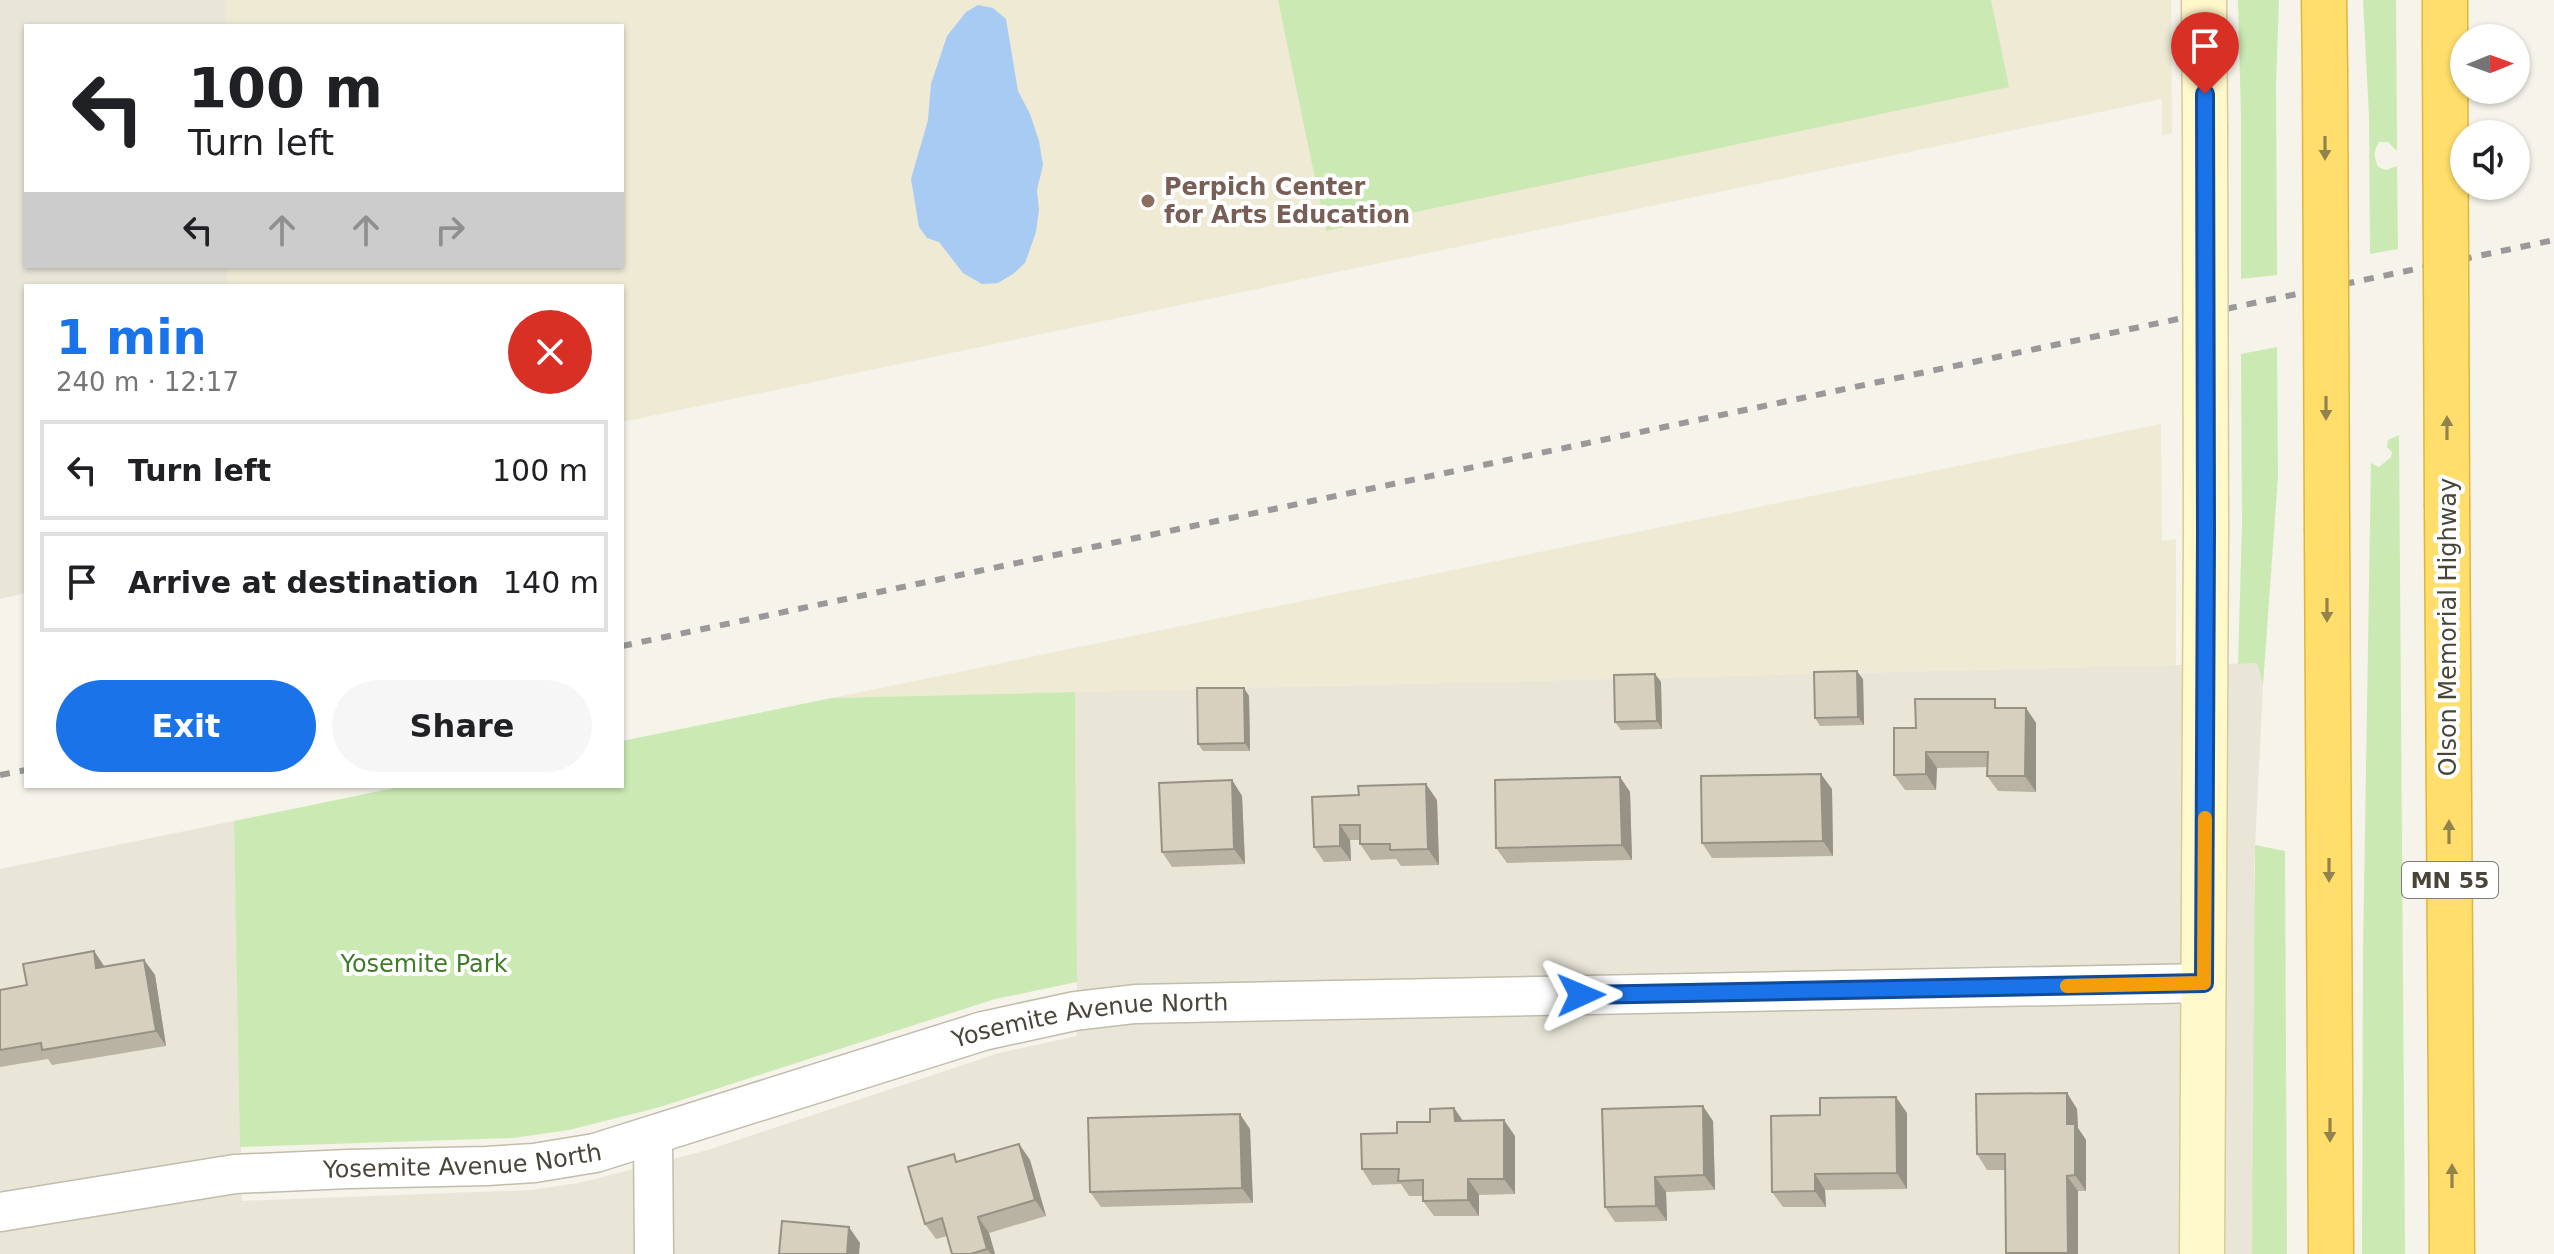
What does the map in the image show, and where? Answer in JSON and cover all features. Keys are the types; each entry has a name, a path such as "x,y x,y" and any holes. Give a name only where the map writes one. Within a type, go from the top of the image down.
{"highway":[{"path":"2324,0 2331,1254"},
{"name":"Olson Memorial Highway","path":"2445,0 2452,1254"}],"street":[{"path":"2202,1254 2206,532 2204,0"},
{"name":"Yosemite Avenue North","path":"0,1212 235,1174 487,1166 534,1163 595,1153 983,1031 1075,1011 1135,1004 2204,983"},
{"path":"653,1137 654,1254"}],"shaded area":[{"path":"0,0 226,0 226,24 24,24 24,268 227,268 227,284 24,284 24,593 0,599"},
{"name":"Perpich Center for Arts Education","path":"226,0 2171,0 2172,133 2162,136 2162,99 624,422 624,284 227,284 227,268 624,268 624,24 226,24"},
{"path":"2161,424 2162,541 2176,539 2176,665 832,698"},
{"path":"2257,663 2263,685 2254,868 2256,951 2252,1254 0,1254 0,869 234,821 242,1201 531,1190 579,1183 708,1150 999,1053 1077,1036 1075,692"}],"green space":[{"path":"1278,0 1991,0 2009,87 1326,231"},
{"path":"2238,0 2279,0 2277,275 2241,279 2241,117"},
{"path":"2363,0 2396,0 2397,151 2388,142 2379,142 2375,154 2378,167 2386,170 2397,166 2398,249 2370,254 2369,116"},
{"path":"2277,347 2278,476 2263,685 2257,663 2238,664 2242,525 2241,354"},
{"path":"2399,435 2405,1254 2362,1254 2363,953 2371,463 2379,467 2391,457 2388,440"},
{"name":"Yosemite Park","path":"1075,692 1077,982 995,999 660,1107 569,1130 513,1138 240,1147 234,821 394,788 624,788 624,741 832,698"},
{"path":"2255,845 2285,851 2287,1254 2252,1254"}],"water":[{"path":"978,5 993,8 1006,19 1018,91 1030,114 1043,165 1037,190 1039,210 1036,232 1025,263 998,283 982,284 963,273 939,242 927,238 919,227 911,179 928,120 931,84 947,36 966,12"}],"building":[{"path":"1857,671 1858,717 1815,718 1814,672"},
{"path":"1655,674 1657,721 1615,722 1614,675"},
{"path":"1197,688 1244,688 1245,743 1198,744"},
{"path":"1915,699 1995,699 1995,708 2026,708 2025,776 1987,776 1988,752 1926,752 1926,774 1894,775 1894,728 1916,728"},
{"path":"1821,774 1823,841 1702,843 1701,776"},
{"path":"1620,777 1622,845 1496,848 1495,780"},
{"path":"1232,780 1234,849 1162,852 1159,783"},
{"path":"1426,784 1428,849 1390,850 1390,844 1360,844 1360,825 1340,825 1340,846 1314,847 1312,797 1359,795 1358,786"},
{"path":"94,951 96,968 144,960 156,1031 42,1050 41,1043 0,1050 0,990 27,985 23,964"},
{"path":"2067,1093 2067,1124 2075,1124 2075,1175 2067,1176 2068,1253 2006,1253 2005,1154 1977,1154 1976,1094"},
{"path":"1896,1097 1897,1173 1815,1174 1815,1191 1772,1192 1771,1116 1820,1115 1820,1098"},
{"path":"1703,1106 1704,1175 1655,1177 1656,1206 1605,1207 1602,1109"},
{"path":"1454,1108 1455,1121 1504,1120 1504,1179 1468,1179 1468,1200 1423,1201 1423,1180 1398,1181 1399,1169 1362,1169 1361,1134 1397,1133 1397,1122 1430,1122 1430,1109"},
{"path":"1240,1114 1242,1188 1090,1192 1088,1118"},
{"path":"1019,1144 1035,1200 978,1217 987,1249 971,1254 952,1254 942,1218 925,1224 908,1167 954,1154 956,1162"},
{"path":"782,1221 849,1227 847,1254 779,1254"}],"railway":[{"path":"624,646 2554,240"},
{"path":"0,775 24,770"}],"slow traffic":[{"path":"2067,986 2204,983 2205,818"}],"place":[{"name":"Perpich Center for Arts Education","path":"1148,201"}],"route":[{"path":"1581,995 2204,983 2205,94"}]}
